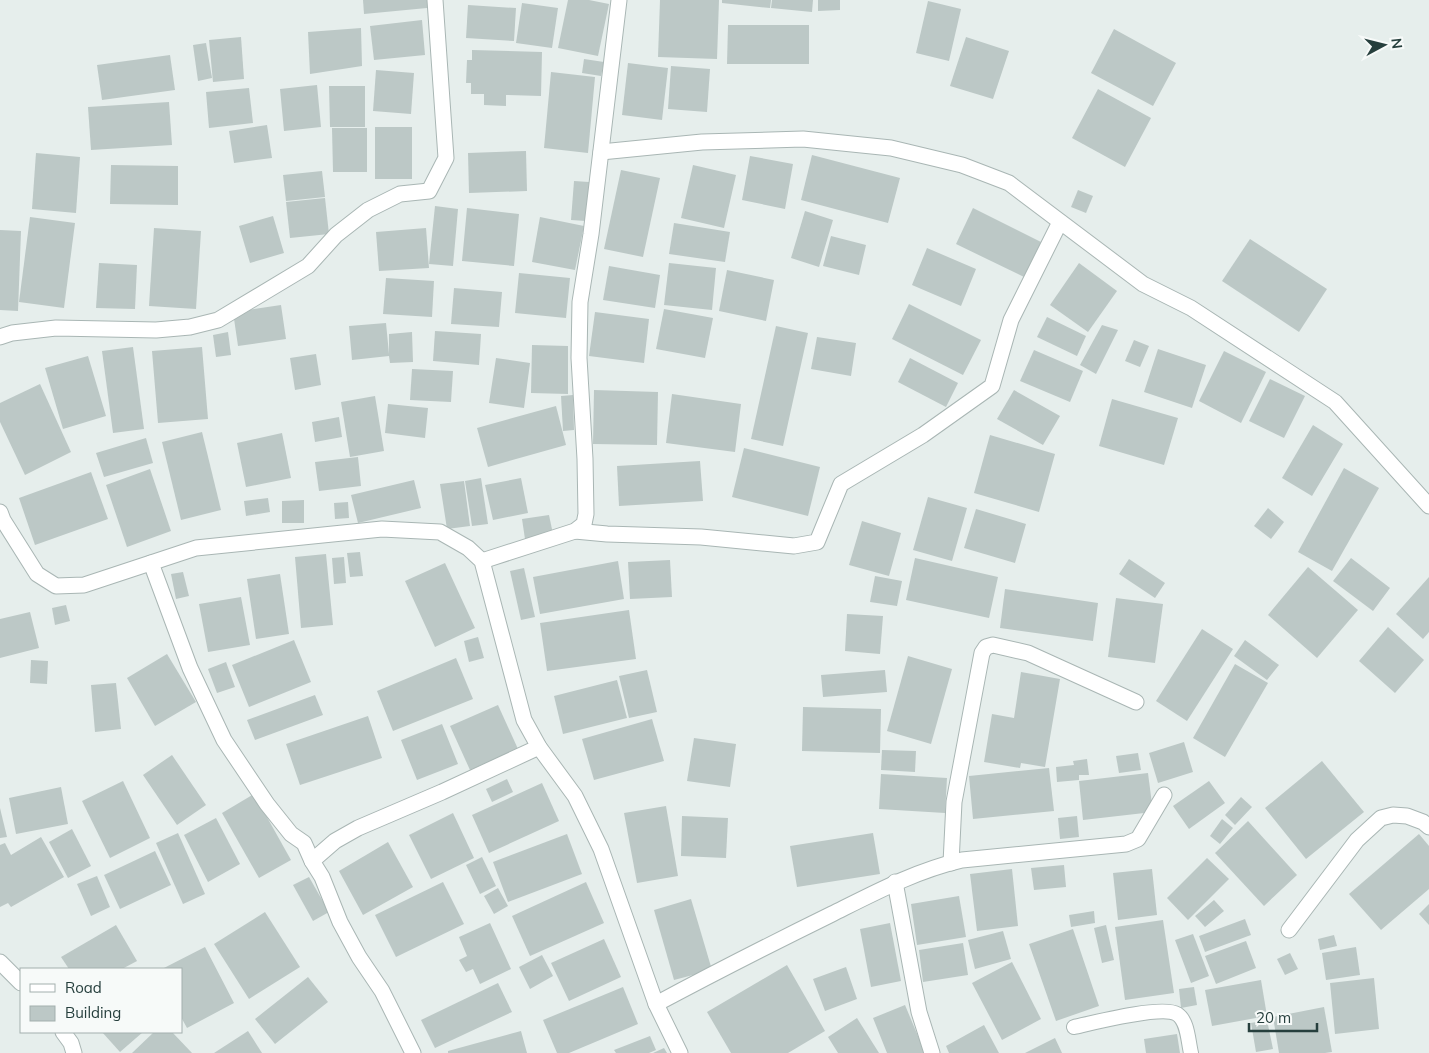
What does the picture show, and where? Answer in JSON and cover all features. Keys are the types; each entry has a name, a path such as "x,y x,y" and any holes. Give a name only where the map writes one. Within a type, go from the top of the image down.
{"street":[{"path":"0,337 12,332 56,328 156,330 218,320 308,266 336,235 368,210 400,194 429,191 446,158 436,0"},
{"path":"482,560 575,531 584,524 586,514 579,358 580,302 591,234 619,0"},
{"path":"601,152 702,142 803,139 891,148 962,165 1009,182 1143,284 1191,308 1335,402 1429,506"},
{"path":"575,531 702,537 794,546 817,542 841,484 923,435 992,386 1011,320 1060,222"},
{"path":"1,518 38,574 56,586 84,585 196,548 382,529 440,532 468,548 482,560 524,720 539,748 574,796 601,849 656,1004 680,1053"},
{"path":"151,563 190,668 224,740 290,834 304,843 322,877 340,922 359,957 382,991 413,1053"},
{"path":"951,863 954,802 982,653 986,647 993,645 1028,654 1136,702"},
{"path":"312,861 334,841 358,828 539,748"},
{"path":"656,1004 895,882 939,866 962,860 1126,844 1138,839 1164,795"},
{"path":"1289,930 1357,840 1381,818 1393,815 1407,816 1424,822 1429,827"},
{"path":"895,882 920,1012 932,1053"},
{"path":"0,962 20,982"},
{"path":"64,1033 71,1043 74,1053"}],"lane":[{"path":"1074,1027 1119,1016 1169,1012 1177,1014 1182,1020 1187,1032 1191,1053"}],"building":[{"path":"363,0 427,0 427,8 364,14"},
{"path":"568,0 589,0 609,4 598,56 558,48"},
{"path":"660,0 719,0 717,59 658,57"},
{"path":"722,0 771,0 770,8 722,3"},
{"path":"772,0 813,0 812,12 771,8"},
{"path":"818,0 840,0 840,10 818,11"},
{"path":"928,1 961,9 949,61 916,53"},
{"path":"522,3 558,8 552,48 516,43"},
{"path":"468,5 516,8 514,41 466,38"},
{"path":"422,20 425,55 374,60 370,26"},
{"path":"728,25 809,25 809,64 727,64"},
{"path":"361,28 362,66 310,74 308,32"},
{"path":"1114,29 1176,63 1153,106 1091,73"},
{"path":"241,37 244,79 213,82 209,40"},
{"path":"966,37 1009,51 993,99 950,86"},
{"path":"206,43 212,78 198,81 193,45"},
{"path":"472,50 542,52 541,96 506,95 506,106 484,105 484,94 471,94 471,83 466,83 467,60 472,60"},
{"path":"170,55 175,90 102,100 97,65"},
{"path":"584,59 604,62 601,76 582,73"},
{"path":"628,63 668,68 662,120 622,115"},
{"path":"671,66 710,69 707,112 668,109"},
{"path":"376,70 414,73 411,114 373,111"},
{"path":"551,72 595,77 588,153 544,148"},
{"path":"317,85 321,127 284,131 280,89"},
{"path":"329,86 365,86 365,127 330,127"},
{"path":"249,88 253,123 209,128 206,92"},
{"path":"1098,89 1151,118 1125,167 1072,138"},
{"path":"169,102 172,145 91,150 88,107"},
{"path":"267,125 272,158 234,163 229,131"},
{"path":"375,127 412,127 412,179 375,179"},
{"path":"332,128 367,128 367,172 333,172"},
{"path":"526,151 527,191 469,193 468,153"},
{"path":"36,153 80,157 76,213 32,209"},
{"path":"812,155 900,178 888,223 801,200"},
{"path":"750,156 793,164 785,209 742,200"},
{"path":"111,165 178,166 178,205 110,204"},
{"path":"693,165 736,175 724,228 681,218"},
{"path":"621,170 660,178 643,257 604,249"},
{"path":"322,171 325,197 286,201 283,175"},
{"path":"574,181 589,182 586,221 571,220"},
{"path":"1078,190 1093,196 1086,213 1071,207"},
{"path":"325,198 329,234 290,238 286,202"},
{"path":"435,206 458,209 453,266 429,264"},
{"path":"467,208 519,214 514,266 462,261"},
{"path":"973,208 1041,242 1024,277 956,244"},
{"path":"805,211 833,220 819,267 791,258"},
{"path":"273,216 284,253 250,263 239,226"},
{"path":"30,217 75,223 64,308 19,302"},
{"path":"540,217 584,226 575,270 532,262"},
{"path":"674,223 730,232 725,262 669,254"},
{"path":"154,228 201,231 196,309 149,306"},
{"path":"426,228 429,268 379,271 376,232"},
{"path":"0,230 21,231 18,311 0,310"},
{"path":"831,236 866,245 859,275 823,266"},
{"path":"1250,239 1327,289 1299,332 1222,281"},
{"path":"927,248 976,269 961,306 912,285"},
{"path":"99,263 137,265 135,309 96,308"},
{"path":"669,263 716,268 712,310 664,305"},
{"path":"1079,263 1117,291 1088,332 1050,305"},
{"path":"609,266 660,275 655,308 603,300"},
{"path":"727,270 774,280 766,321 719,311"},
{"path":"519,273 570,278 566,318 515,313"},
{"path":"386,278 434,281 432,317 383,314"},
{"path":"454,288 502,292 499,327 451,324"},
{"path":"909,304 981,340 963,375 892,339"},
{"path":"281,305 286,339 238,346 233,312"},
{"path":"664,309 713,318 705,358 656,349"},
{"path":"595,312 649,319 644,363 589,356"},
{"path":"1047,317 1086,336 1077,356 1037,337"},
{"path":"386,323 389,354 389,334 412,332 413,362 390,363 389,356 352,360 349,326"},
{"path":"1102,325 1118,330 1096,374 1080,365"},
{"path":"776,326 808,333 783,446 751,439"},
{"path":"435,331 481,334 479,365 433,361"},
{"path":"228,332 231,355 216,357 213,335"},
{"path":"817,337 856,343 851,376 811,369"},
{"path":"1134,340 1149,346 1140,367 1125,361"},
{"path":"532,345 568,346 568,394 531,393"},
{"path":"133,347 144,429 113,433 102,351"},
{"path":"202,347 208,419 158,423 152,351"},
{"path":"1158,349 1206,365 1192,408 1144,392"},
{"path":"1034,350 1083,371 1070,402 1020,381"},
{"path":"1224,351 1266,372 1241,423 1199,401"},
{"path":"316,354 321,385 295,390 290,358"},
{"path":"88,356 106,416 63,429 45,368"},
{"path":"496,358 530,363 524,408 489,403"},
{"path":"910,358 958,383 946,407 898,382"},
{"path":"412,369 453,371 451,402 410,400"},
{"path":"1270,379 1305,396 1284,438 1249,421"},
{"path":"40,384 71,452 25,475 0,422 0,403"},
{"path":"594,390 658,392 657,445 593,444"},
{"path":"1014,390 1060,416 1043,445 997,419"},
{"path":"672,394 741,404 735,452 666,443"},
{"path":"573,395 574,430 563,431 561,396"},
{"path":"375,396 384,451 350,457 341,402"},
{"path":"1112,399 1178,418 1164,465 1099,446"},
{"path":"388,404 428,408 425,438 385,433"},
{"path":"556,406 566,445 488,467 477,428"},
{"path":"339,417 342,437 315,442 312,422"},
{"path":"1313,425 1343,444 1312,496 1282,478"},
{"path":"202,432 221,510 181,520 162,442"},
{"path":"282,433 291,478 246,487 237,443"},
{"path":"990,435 1055,454 1039,512 974,493"},
{"path":"146,438 153,463 104,477 96,453"},
{"path":"744,448 820,467 808,516 732,497"},
{"path":"358,457 361,486 319,491 315,462"},
{"path":"700,461 703,501 619,506 617,466"},
{"path":"1344,468 1379,488 1332,571 1298,552"},
{"path":"150,469 171,531 127,547 106,485"},
{"path":"91,472 108,519 35,545 19,498"},
{"path":"481,478 488,524 472,526 465,481"},
{"path":"521,478 528,513 493,520 485,485"},
{"path":"414,480 421,508 358,523 351,495"},
{"path":"464,481 470,526 447,529 440,484"},
{"path":"928,497 967,508 952,561 913,550"},
{"path":"268,498 270,512 246,516 244,501"},
{"path":"304,500 304,523 282,523 282,501"},
{"path":"348,502 349,518 335,519 334,503"},
{"path":"1268,508 1284,522 1271,539 1254,526"},
{"path":"976,509 1026,524 1015,563 964,548"},
{"path":"549,515 553,534 525,539 522,519"},
{"path":"862,521 901,533 889,576 849,565"},
{"path":"360,552 363,576 350,577 347,553"},
{"path":"326,554 333,625 301,628 295,557"},
{"path":"344,557 346,583 334,584 332,558"},
{"path":"915,558 998,577 989,618 906,600"},
{"path":"1351,558 1390,588 1373,611 1333,581"},
{"path":"1129,559 1165,583 1155,598 1119,574"},
{"path":"670,560 672,597 630,599 628,562"},
{"path":"618,561 624,599 540,614 533,577"},
{"path":"445,563 475,628 435,647 405,581"},
{"path":"1308,567 1358,610 1317,658 1268,615"},
{"path":"524,568 535,617 521,620 510,571"},
{"path":"183,572 189,596 176,599 171,574"},
{"path":"280,574 289,634 256,639 247,579"},
{"path":"875,576 902,581 897,606 870,602"},
{"path":"1429,577 1429,632 1423,639 1396,614"},
{"path":"1005,589 1098,603 1093,641 1000,628"},
{"path":"241,597 250,645 208,652 199,604"},
{"path":"1116,598 1163,604 1155,663 1108,657"},
{"path":"66,605 70,621 55,625 52,608"},
{"path":"629,610 636,659 547,671 540,623"},
{"path":"30,612 39,648 0,658 0,619"},
{"path":"847,614 883,616 880,654 845,651"},
{"path":"1388,627 1424,660 1395,693 1359,661"},
{"path":"1202,629 1233,649 1187,721 1156,701"},
{"path":"478,637 484,658 469,662 464,641"},
{"path":"294,640 311,682 249,707 232,665"},
{"path":"1245,640 1279,665 1267,680 1234,656"},
{"path":"167,654 196,702 155,726 127,678"},
{"path":"908,656 952,669 931,744 887,731"},
{"path":"456,658 473,699 393,731 377,691"},
{"path":"31,660 48,661 47,684 30,683"},
{"path":"226,662 235,687 217,693 208,669"},
{"path":"1235,664 1268,683 1225,757 1193,738"},
{"path":"647,670 657,712 629,718 619,676"},
{"path":"885,670 887,692 823,697 821,675"},
{"path":"1021,672 1060,679 1045,767 1021,763 1020,768 984,762 992,714 1014,718"},
{"path":"617,680 627,718 563,734 554,696"},
{"path":"116,683 121,729 95,732 91,685"},
{"path":"315,695 323,715 255,740 247,720"},
{"path":"498,705 518,749 470,770 450,726"},
{"path":"803,707 881,709 880,753 802,751"},
{"path":"368,716 382,758 300,785 286,744"},
{"path":"652,719 664,761 594,780 582,739"},
{"path":"442,724 458,764 417,780 401,740"},
{"path":"694,738 736,744 730,787 687,781"},
{"path":"1184,742 1193,772 1158,783 1149,753"},
{"path":"882,750 916,751 915,772 881,770"},
{"path":"1138,753 1141,770 1119,773 1116,756"},
{"path":"172,755 206,805 177,825 143,775"},
{"path":"1087,759 1089,775 1079,775 1079,780 1057,782 1056,767 1074,765 1073,761"},
{"path":"1322,761 1364,812 1306,859 1265,808"},
{"path":"1049,768 1054,811 973,819 969,776"},
{"path":"1148,773 1153,812 1083,820 1079,781"},
{"path":"881,774 947,778 945,813 879,809"},
{"path":"507,779 513,792 492,802 486,789"},
{"path":"123,781 150,838 110,858 82,801"},
{"path":"1209,781 1225,803 1189,829 1173,806"},
{"path":"542,783 559,821 489,853 472,815"},
{"path":"61,787 68,824 16,834 9,798"},
{"path":"254,794 291,860 259,878 222,813"},
{"path":"1241,797 1252,807 1235,825 1225,815"},
{"path":"666,806 678,876 637,883 624,813"},
{"path":"0,808 7,837 0,838"},
{"path":"453,813 474,858 431,879 409,835"},
{"path":"682,816 728,818 726,858 681,856"},
{"path":"1077,816 1079,837 1060,839 1058,818"},
{"path":"216,818 240,864 208,882 184,835"},
{"path":"1222,819 1233,828 1220,844 1210,836"},
{"path":"1248,821 1297,875 1264,906 1215,853"},
{"path":"72,829 91,866 68,878 49,842"},
{"path":"178,833 205,894 183,904 156,843"},
{"path":"873,833 880,874 797,887 790,846"},
{"path":"567,834 582,874 508,902 493,862"},
{"path":"1419,834 1429,846 1429,889 1381,930 1349,894"},
{"path":"41,837 64,877 11,907 8,903 0,907 0,845 5,843 11,855"},
{"path":"388,842 413,887 363,915 339,871"},
{"path":"155,851 171,885 120,909 104,875"},
{"path":"482,857 496,886 480,894 466,865"},
{"path":"1207,858 1229,879 1188,920 1167,898"},
{"path":"1064,865 1066,887 1034,890 1031,868"},
{"path":"1012,869 1018,926 977,931 970,874"},
{"path":"1152,869 1157,915 1118,920 1113,873"},
{"path":"97,876 110,907 91,916 77,884"},
{"path":"309,877 329,912 313,921 293,885"},
{"path":"443,882 464,924 396,957 375,915"},
{"path":"586,882 604,923 530,956 512,916"},
{"path":"498,888 508,906 494,914 484,896"},
{"path":"959,896 966,937 917,945 911,904"},
{"path":"691,899 712,970 674,980 654,910"},
{"path":"1214,900 1224,911 1205,927 1195,916"},
{"path":"1429,904 1429,925 1419,914"},
{"path":"1094,911 1095,923 1071,927 1069,915"},
{"path":"265,912 300,967 249,999 214,944"},
{"path":"1245,919 1251,935 1205,952 1199,936"},
{"path":"1163,920 1174,993 1125,1000 1115,927"},
{"path":"490,923 511,969 480,984 473,969 466,972 459,960 467,956 459,937"},
{"path":"890,923 901,981 871,987 860,929"},
{"path":"116,925 137,961 124,968 68,968 61,957"},
{"path":"1106,925 1114,960 1102,963 1094,928"},
{"path":"1073,929 1099,1006 1056,1021 1029,944"},
{"path":"1003,931 1011,959 975,969 968,940"},
{"path":"1193,934 1209,976 1191,983 1175,940"},
{"path":"1334,935 1337,946 1320,950 1318,939"},
{"path":"604,939 621,977 569,1001 551,963"},
{"path":"1246,941 1256,968 1216,984 1205,956"},
{"path":"963,943 968,975 923,982 919,950"},
{"path":"205,947 234,1003 187,1028 182,1019 182,968 164,968"},
{"path":"1356,947 1360,975 1326,980 1322,953"},
{"path":"1290,953 1298,969 1285,975 1277,959"},
{"path":"542,955 553,976 530,989 519,967"},
{"path":"1012,962 1041,1019 1002,1040 972,983"},
{"path":"787,965 825,1031 788,1053 731,1053 707,1012"},
{"path":"846,967 857,999 825,1011 813,979"},
{"path":"308,977 328,1002 275,1044 255,1019"},
{"path":"1374,978 1379,1029 1335,1034 1330,983"},
{"path":"1261,980 1267,1016 1212,1026 1205,990"},
{"path":"498,983 512,1012 435,1048 421,1020"},
{"path":"623,987 638,1024 569,1053 557,1053 543,1020"},
{"path":"1194,987 1197,1005 1181,1008 1179,989"},
{"path":"905,1005 925,1053 887,1053 873,1018"},
{"path":"1324,1007 1332,1052 1279,1053 1273,1017"},
{"path":"857,1018 879,1053 838,1053 828,1037"},
{"path":"1267,1020 1273,1049 1256,1052 1251,1023"},
{"path":"984,1025 999,1053 949,1053 946,1046"},
{"path":"248,1031 262,1053 214,1053"},
{"path":"521,1031 527,1053 448,1053 448,1051"},
{"path":"103,1033 142,1033 120,1052"},
{"path":"153,1033 173,1033 192,1053 132,1053"},
{"path":"1177,1034 1180,1053 1146,1053 1144,1039"},
{"path":"650,1036 656,1050 649,1053 616,1053 614,1050"},
{"path":"1055,1038 1062,1053 1025,1053"},
{"path":"664,1048 667,1053 653,1053"}]}
